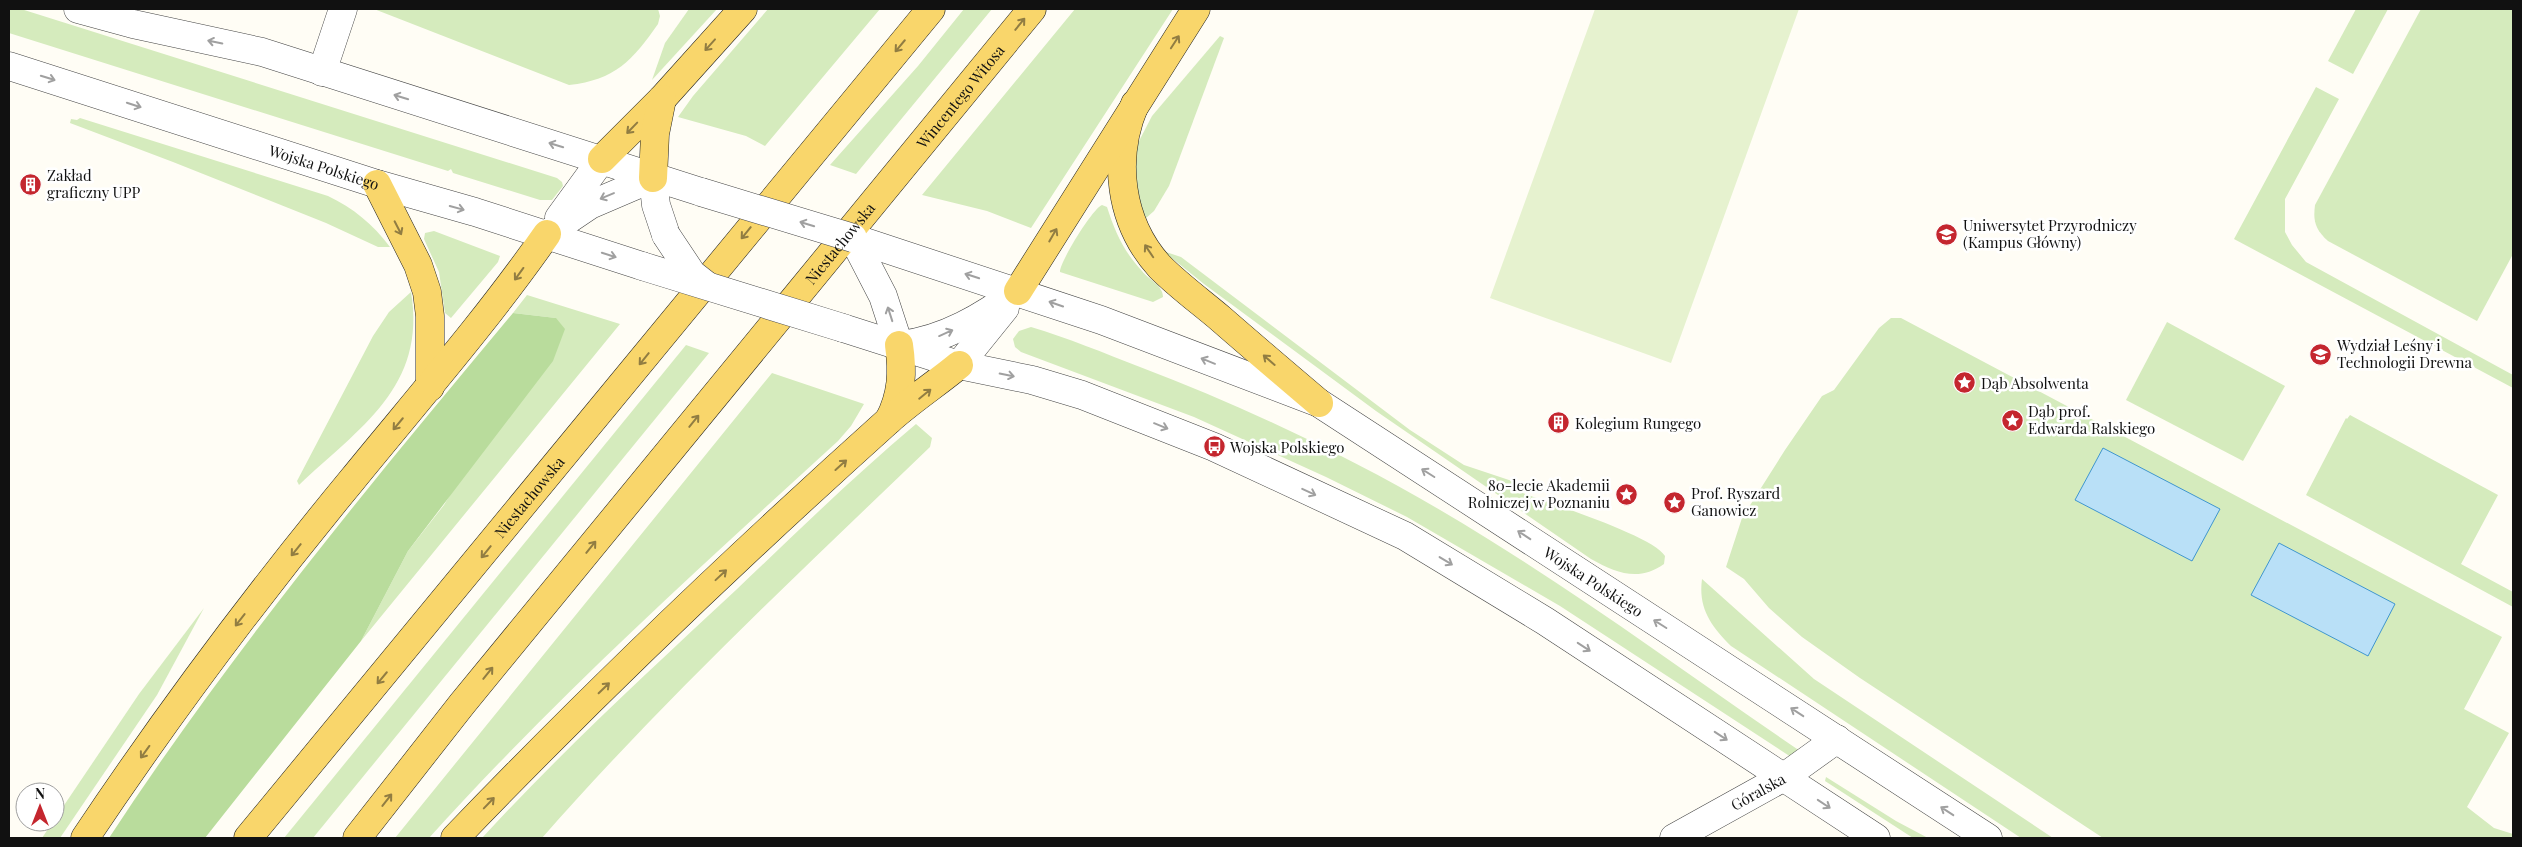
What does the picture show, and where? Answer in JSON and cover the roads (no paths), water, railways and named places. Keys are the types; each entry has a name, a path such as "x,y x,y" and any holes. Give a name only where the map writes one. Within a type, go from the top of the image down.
{"main road":[{"path":"602,159 662,99 743,9"},
{"name":"Niestachowska","path":"248,838 931,9"},
{"name":"Wincentego Witosa","path":"889,183 1032,9"},
{"path":"1018,291 1196,9"},
{"path":"652,178 655,134 662,99"},
{"path":"1136,104 1126,125 1121,159 1126,204 1140,238 1167,273 1319,403"},
{"name":"Niestachowska","path":"357,838 462,704 889,183"},
{"path":"377,184 418,265 427,292 430,316 430,387"},
{"path":"85,838 231,632 351,480 430,387 513,282 547,234"},
{"path":"889,420 901,388 902,369 899,345"},
{"path":"455,838 589,702 684,610 889,420 959,365"}],"street":[{"path":"78,9 133,24 262,52 602,159 652,178"},
{"path":"322,72 343,9"},
{"name":"Wojska Polskiego","path":"9,66 377,184 547,234 714,288"},
{"path":"547,234 602,159"},
{"path":"547,234 590,205 652,178"},
{"path":"652,178 656,205 666,235 692,274 702,283 959,365 1032,380 1082,395 1214,447 1405,536 1544,621 1784,776 1876,838"},
{"name":"Wojska Polskiego","path":"652,178 854,238 1018,291 1119,326 1319,403 1988,838"},
{"path":"854,238 878,284 888,308 899,345"},
{"path":"899,345 936,338 993,308 1018,291"},
{"path":"959,365 1018,291"},
{"name":"Góralska","path":"1674,838 1784,776 1838,739"}],"water":[{"path":"2103,448 2220,509 2192,561 2075,500"},
{"path":"2279,543 2395,604 2368,656 2251,595"}],"place":[{"name":"Zakład graficzny UPP","path":"31,184"},
{"name":"Uniwersytet Przyrodniczy (Kampus Główny)","path":"1947,234"},
{"name":"Wydział Leśny i Technologii Drewna","path":"2321,354"},
{"name":"Dąb Absolwenta","path":"1965,383"},
{"name":"Dąb prof. Edwarda Ralskiego","path":"2012,420"},
{"name":"Kolegium Rungego","path":"1559,423"},
{"name":"Wojska Polskiego","path":"1214,447"},
{"name":"80-lecie Akademii Rolniczej w Poznaniu","path":"1626,494"},
{"name":"Prof. Ryszard Ganowicz","path":"1675,502"}]}
